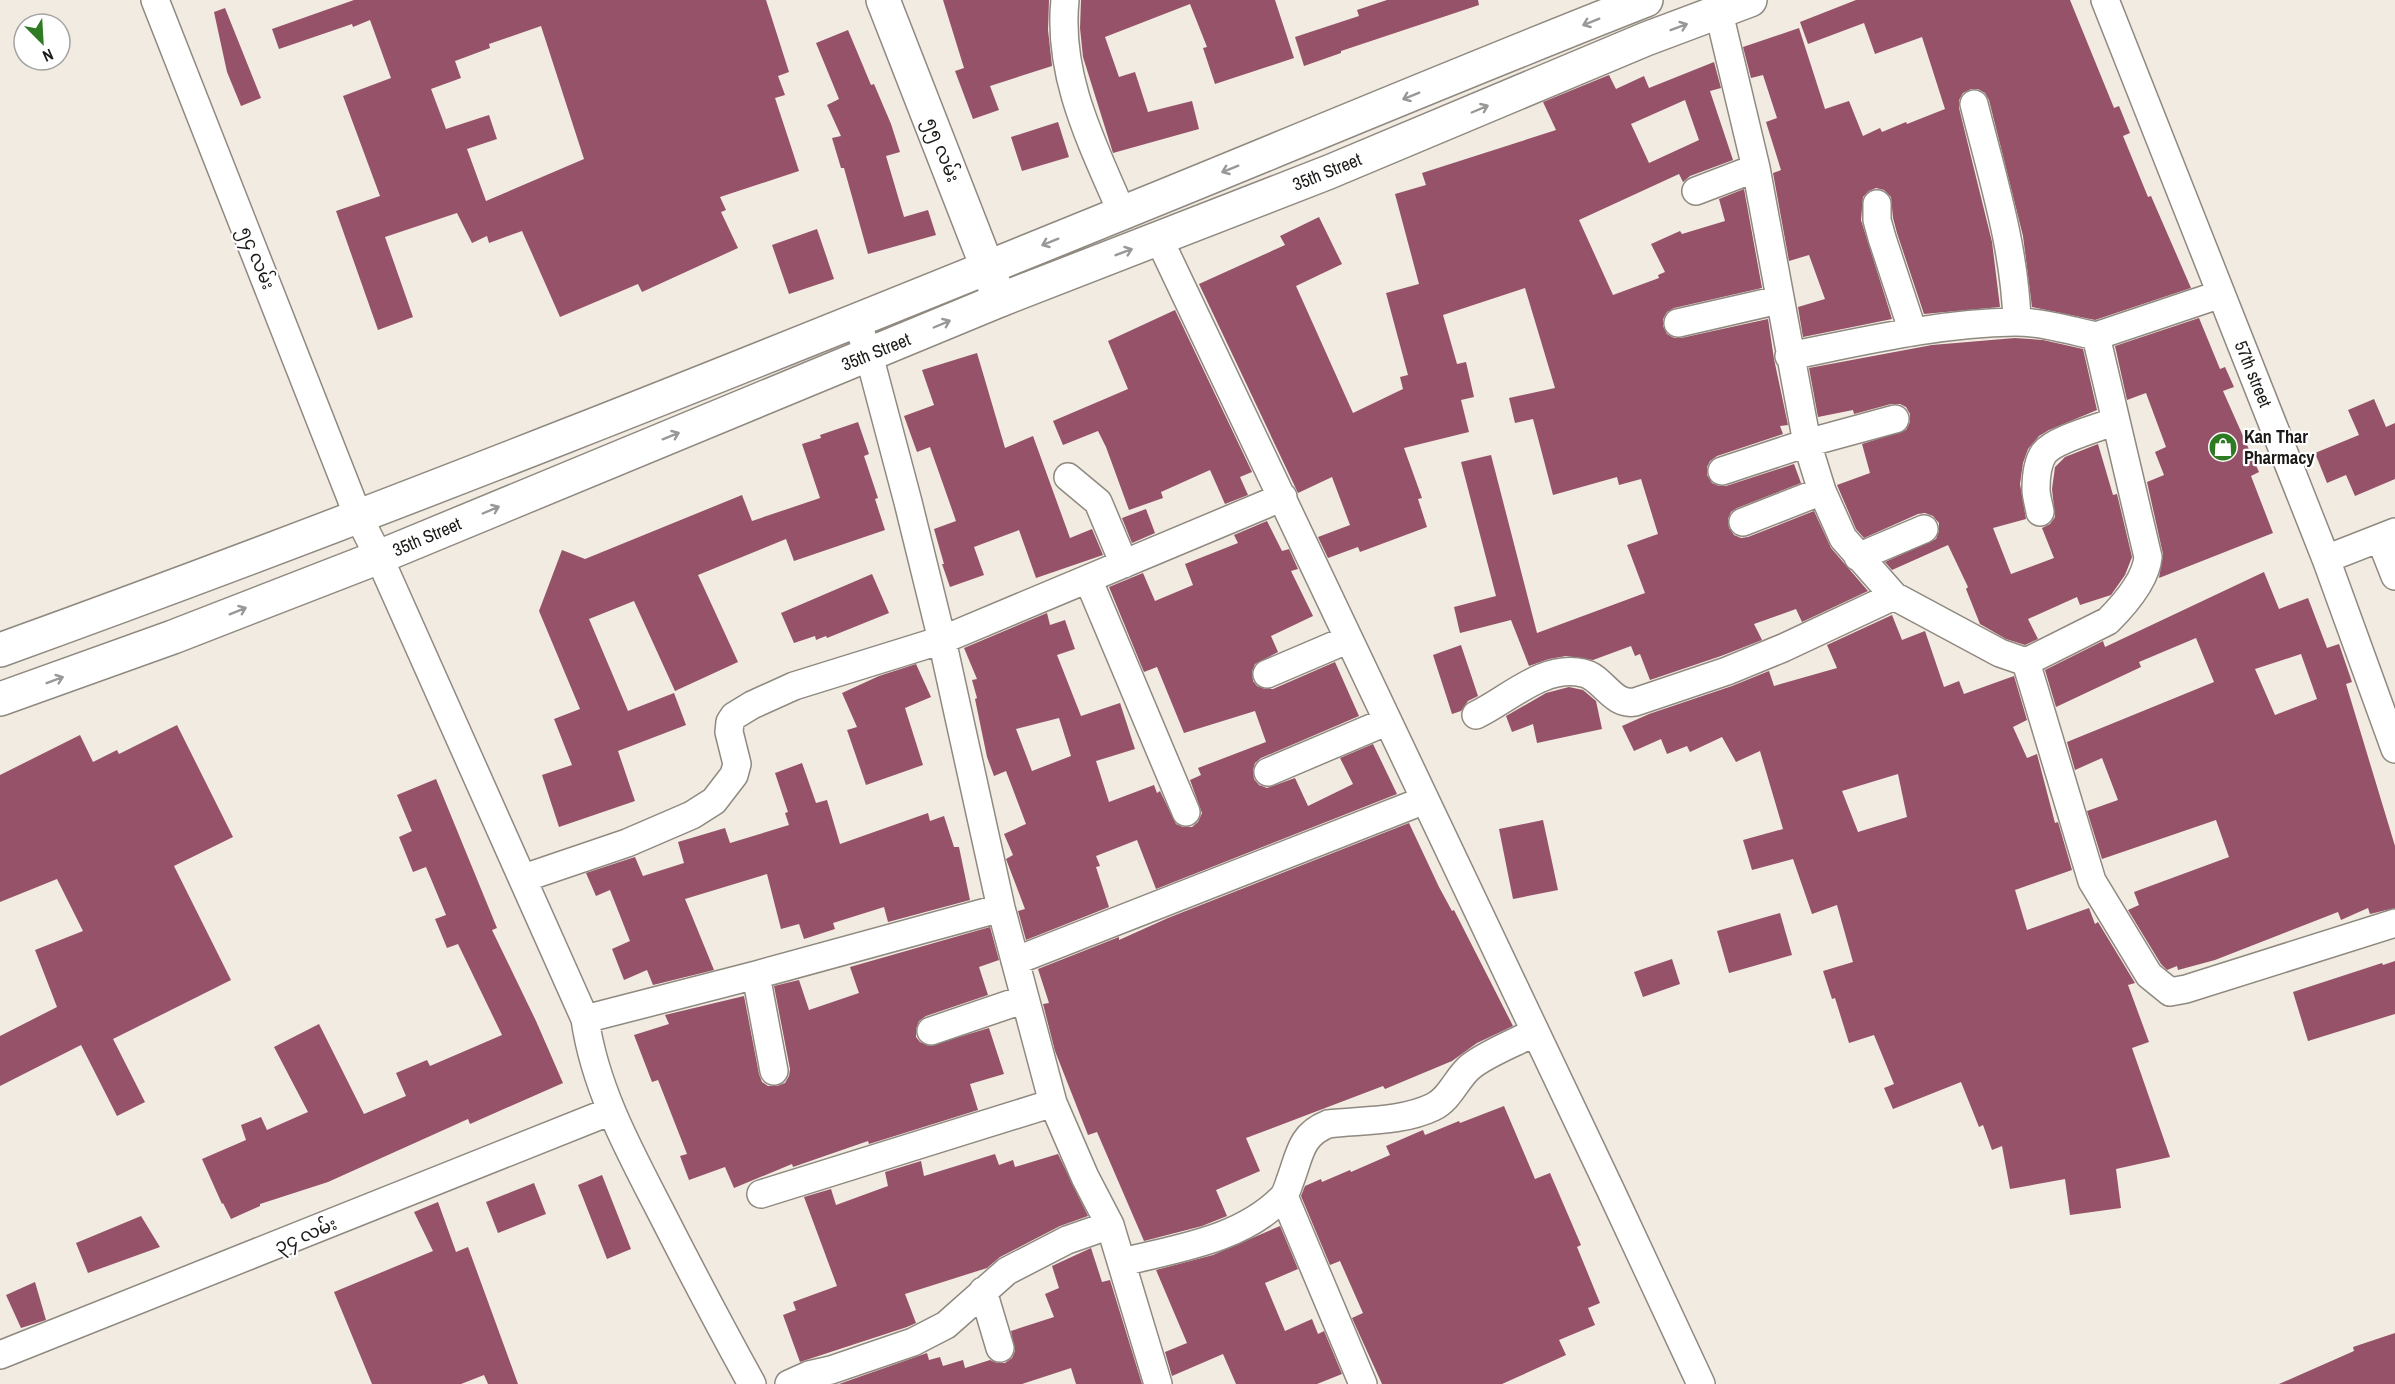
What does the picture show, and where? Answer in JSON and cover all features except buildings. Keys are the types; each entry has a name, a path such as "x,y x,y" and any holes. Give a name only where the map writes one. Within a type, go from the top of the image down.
{"main road":[{"name":"၅၅ လမ်း","path":"883,0 1000,300"},
{"name":"35th Street","path":"0,699 173,637 379,557 1000,300 1329,172 1646,39 1750,0"},
{"name":"35th Street","path":"0,650 126,605 461,478 987,268 1636,2"}],"street":[{"name":"၅၄ လမ်း","path":"155,0 358,516 379,557 524,878 585,1019 594,1060 611,1111 632,1157 752,1384"},
{"path":"1065,0 1063,21 1066,60 1072,90 1122,213"},
{"name":"57th street","path":"2105,0 2326,559 2395,750"},
{"path":"1636,2 1646,39"},
{"path":"1719,13 1756,168 1789,356 1807,443 1822,491 1843,538 1894,596 2000,653 2026,662 2108,621 2147,568 2148,557 2096,336"},
{"path":"1974,104 2008,244 2016,287 2016,322"},
{"path":"1695,191 1756,168"},
{"path":"1877,204 1877,220 1913,332"},
{"path":"1159,239 1701,1384"},
{"path":"1789,356 1913,332 1955,326 2016,322 2052,326 2096,336 2222,294"},
{"path":"1678,323 1779,300"},
{"path":"856,320 869,355 942,640 1001,908 1053,1103 1085,1177 1110,1225 1158,1384"},
{"path":"1722,471 1807,443 1895,419"},
{"path":"2040,513 2036,491 2037,475 2045,452 2054,445 2116,421"},
{"path":"1068,477 1098,502 1124,564"},
{"path":"1743,522 1822,491"},
{"path":"524,878 627,843 692,815 714,801 734,776 737,764 729,732 730,722 734,716 752,705 794,686 942,640 1283,498"},
{"path":"1858,557 1924,530"},
{"path":"2326,559 2387,535 2395,576"},
{"path":"1088,579 1186,812"},
{"path":"1476,715 1535,680 1576,672 1586,673 1620,700 1628,703 1635,702 1727,671 1783,648 1894,596"},
{"path":"1266,674 1349,639"},
{"path":"2026,662 2092,881 2150,975 2160,985 2170,992 2186,989 2395,923"},
{"path":"1268,772 1388,721"},
{"path":"1015,961 1425,800"},
{"path":"585,1019 1001,908"},
{"path":"756,975 774,1071"},
{"path":"931,1031 1025,999"},
{"path":"1123,1262 1218,1237 1239,1229 1284,1196 1306,1136 1318,1128 1328,1124 1417,1113 1435,1106 1446,1098 1459,1078 1472,1066 1535,1032"},
{"path":"761,1194 1053,1103"},
{"name":"၃၄ လမ်း","path":"0,1355 611,1111"},
{"path":"1284,1196 1363,1384"},
{"path":"789,1384 809,1374 831,1370 913,1342 946,1325 1007,1271 1067,1240 1110,1225"},
{"path":"983,1291 1000,1348"}],"place":[{"name":"Kan Thar Pharmacy","path":"2223,447"}]}
